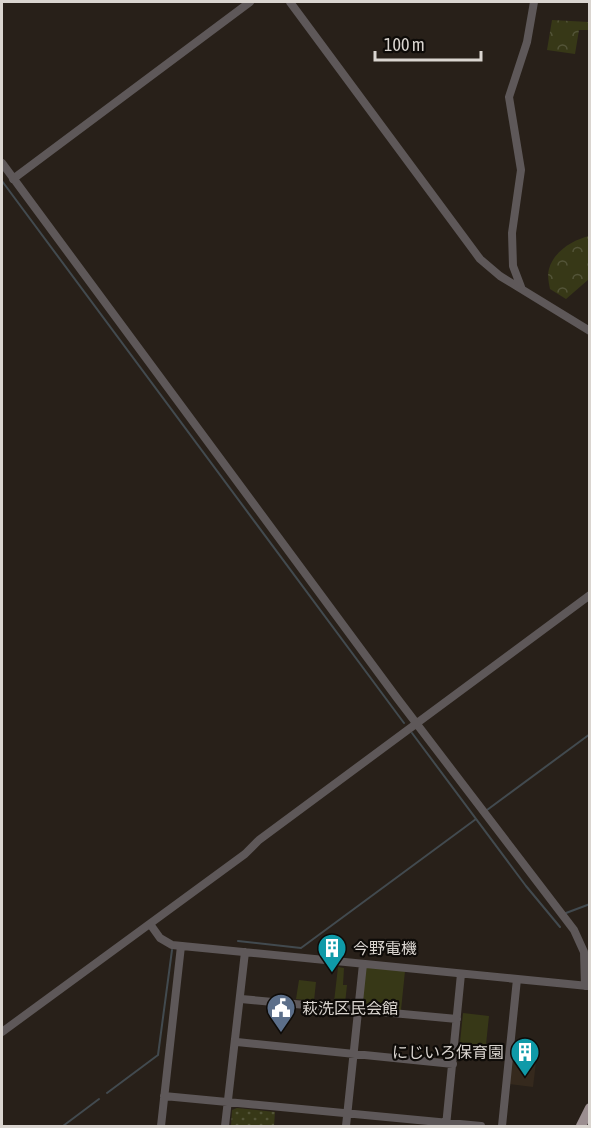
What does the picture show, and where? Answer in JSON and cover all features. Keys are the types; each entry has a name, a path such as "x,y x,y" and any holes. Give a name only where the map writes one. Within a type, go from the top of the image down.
{"main road":[{"path":"581,1126 590,1108"}],"street":[{"path":"13,179 250,2"},
{"path":"290,2 473,250 489,268 590,331"},
{"path":"521,288 513,266 512,233 521,170 509,97 527,42 534,2"},
{"path":"2,163 416,722 590,948"},
{"path":"2,1032 150,924 416,722 590,595"},
{"path":"150,924 165,942 181,946 587,986 584,952 574,930"},
{"path":"161,1126 181,946"},
{"path":"225,1126 237,1042 245,952"},
{"path":"346,1126 363,964"},
{"path":"446,1125 461,974"},
{"path":"502,1126 517,979"},
{"path":"241,999 457,1019"},
{"path":"237,1042 453,1064"},
{"path":"164,1096 228,1100 446,1125 481,1126"}],"shaded area":[{"path":"513,1050 537,1053 533,1087 509,1084"}],"green space":[{"path":"552,20 589,22 589,30 579,30 575,54 547,50"},
{"path":"589,236 589,279 566,299 550,289 548,277 551,263 565,247"},
{"path":"338,967 344,968 343,985 347,985 345,1004 334,1002"},
{"path":"367,967 405,971 401,1010 363,1006 359,1002 362,971"},
{"path":"299,980 316,982 314,1001 296,999"},
{"path":"463,1013 489,1016 485,1054 459,1052"},
{"path":"237,1108 275,1112 274,1126 231,1126 232,1110"}],"waterway":[{"path":"2,181 404,723"},
{"path":"412,733 526,886 560,927"},
{"path":"487,810 590,734"},
{"path":"238,941 301,948 476,819"},
{"path":"566,913 590,904"},
{"path":"107,1093 158,1055 172,950"},
{"path":"63,1126 99,1099"}],"place":[{"name":"今野電機","path":"332,974"},
{"name":"萩洗区民会館","path":"281,1034"},
{"name":"にじいろ保育園","path":"525,1078"}]}
